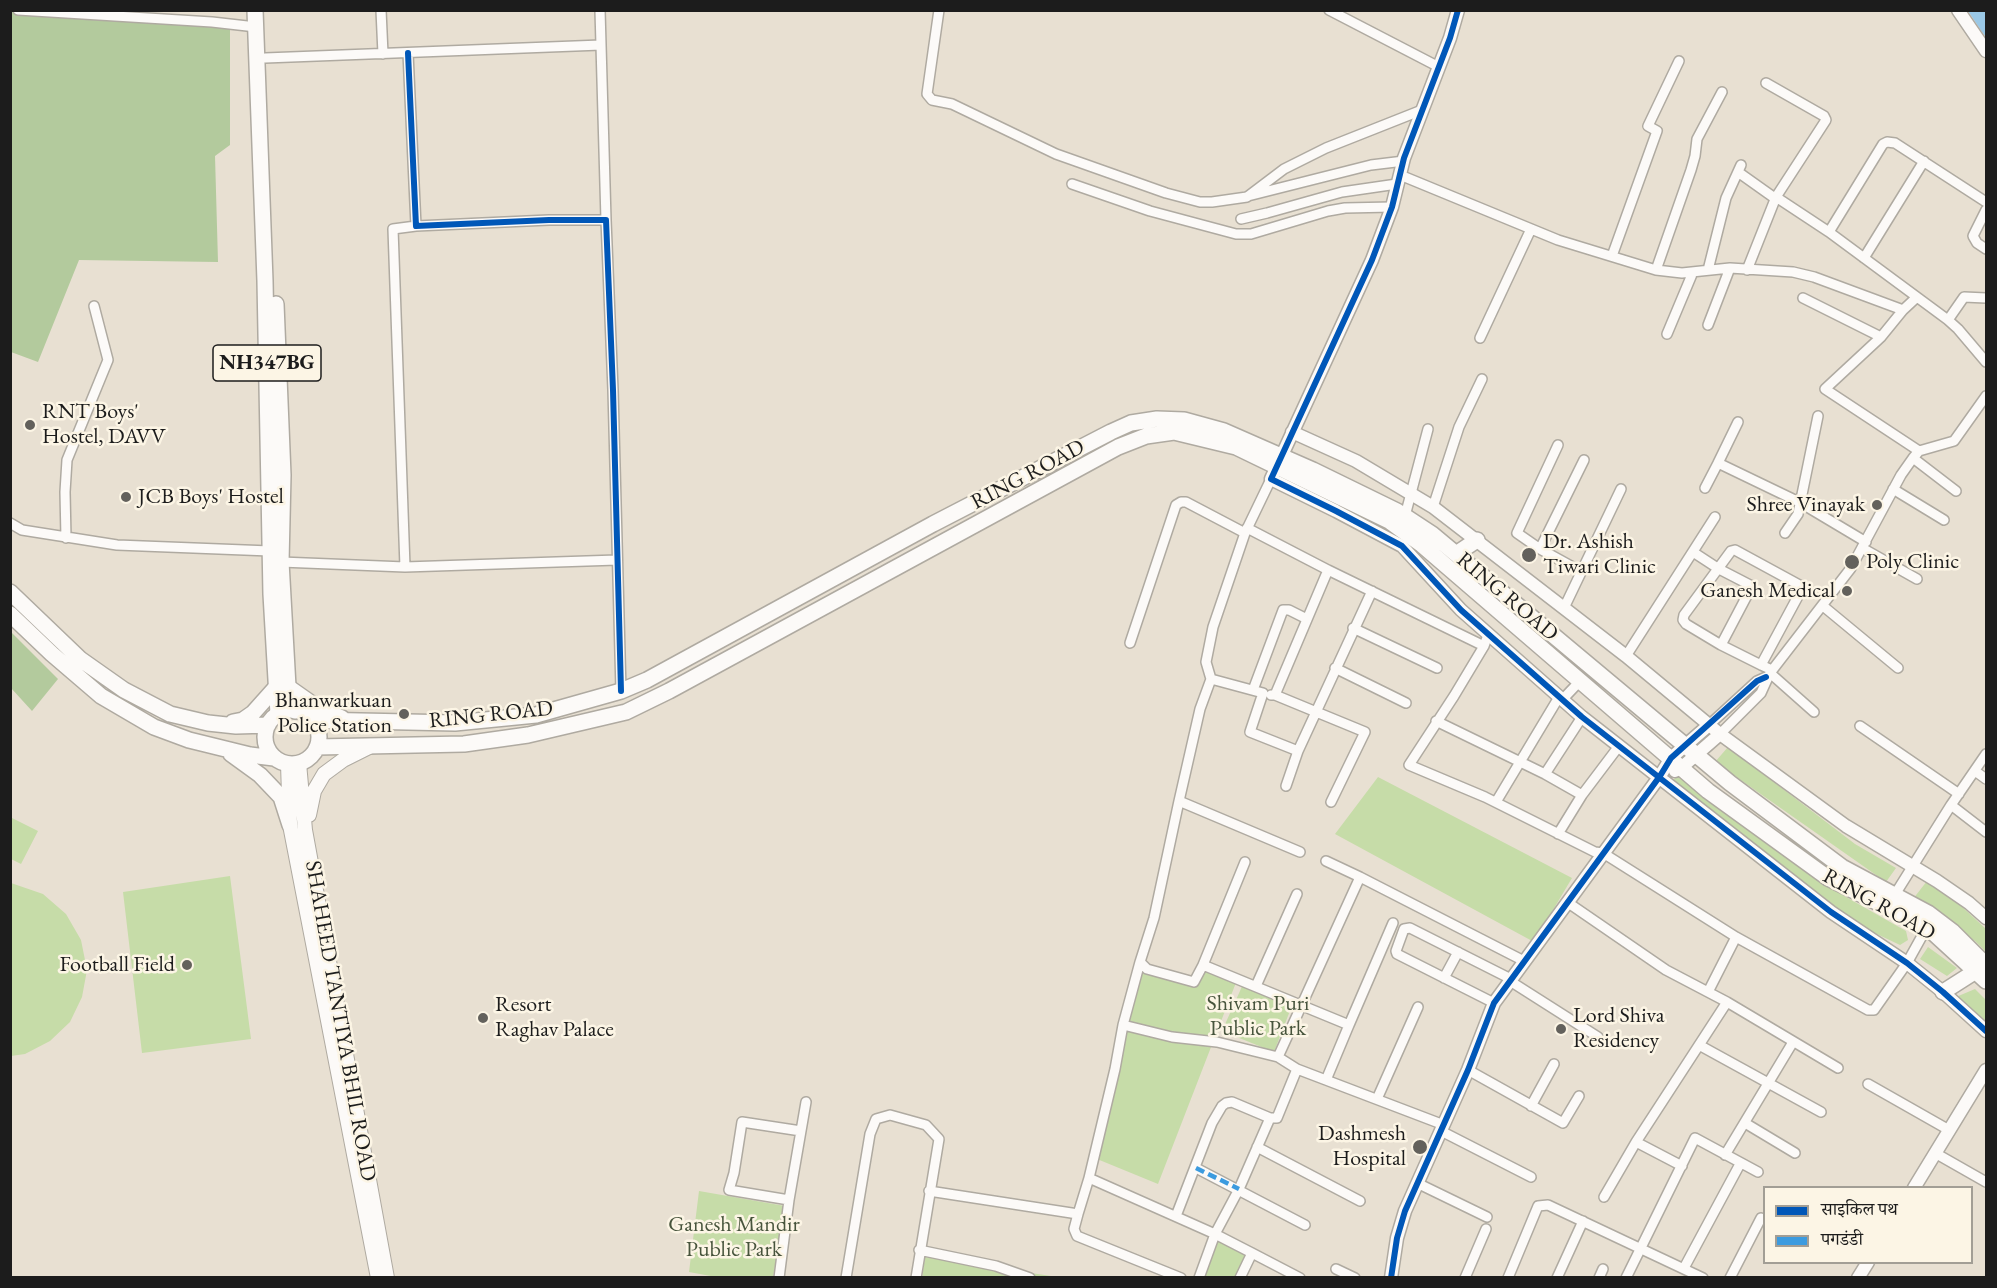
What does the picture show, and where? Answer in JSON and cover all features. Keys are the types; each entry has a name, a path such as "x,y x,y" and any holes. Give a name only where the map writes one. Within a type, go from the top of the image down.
{"main road":[{"name":"NH347BG","path":"255,10 265,58 283,475 271,594 283,686 295,711"},
{"name":"NH347BG","path":"264,10 259,36 265,281 276,557"},
{"name":"RING ROAD","path":"313,720 455,723 536,715 621,691 647,680 933,524 1111,432 1131,423 1156,419 1184,420 1224,431 1276,467 1313,470 1405,516 1432,534 1691,750 1842,867 1928,913 1953,932 1983,972"},
{"name":"RING ROAD","path":"317,747 464,744 528,735 626,711 669,691 1118,447 1146,436 1174,432 1236,447 1389,521 1422,545 1708,791 1828,878 1927,927 1983,972"},
{"path":"1456,554 1477,540"},
{"path":"10,592 80,659 124,690 170,714 207,723 236,726 273,720 295,711 313,720 319,733 317,747 310,757 287,762 189,740 154,727 101,696 10,614"},
{"name":"NH347BG","path":"273,720 283,686"},
{"path":"124,690 187,714 210,720 232,722 243,720 253,713 283,686 315,706 352,722"},
{"path":"273,720 266,742 287,762 290,825"},
{"path":"305,830 314,791 324,774 343,760 369,747"},
{"path":"225,749 260,776 280,797 290,825 332,1008 378,1278"},
{"name":"SHAHEED TANTIYA BHIL ROAD","path":"287,762 305,830 332,1008 387,1278"},
{"path":"1943,992 1983,972"}],"street":[{"path":"18,10 213,22 259,36"},
{"path":"381,10 383,54"},
{"path":"600,10 621,691"},
{"path":"939,10 927,84 927,94 932,100 952,104 1056,154 1166,193 1212,202 1247,196 1371,165 1404,161"},
{"path":"1329,10 1439,67"},
{"path":"1181,1278 1077,1236 1074,1228 1089,1178 1115,1070 1123,1025 1154,918 1200,709 1211,679 1206,662 1213,627 1246,531 1372,260 1392,207 1404,161 1458,10"},
{"path":"1958,10 1986,51"},
{"path":"265,58 601,45"},
{"path":"408,53 416,226"},
{"path":"1612,256 1657,131 1648,126 1679,61"},
{"path":"1747,270 1776,198 1826,120 1824,116 1766,83"},
{"path":"1656,270 1695,156 1696,139 1722,92"},
{"path":"1247,196 1284,169 1326,148 1422,110"},
{"path":"1829,232 1883,144 1887,142 1895,143 1986,202"},
{"path":"1864,258 1924,161"},
{"path":"1708,270 1726,198 1740,169 1776,198 1829,232 1948,320 1986,362"},
{"path":"1241,219 1398,179 1558,240 1656,270 1693,272 1730,268 1793,272 1814,277 1903,310"},
{"path":"1072,184 1150,211 1236,234 1251,234 1345,208 1392,207"},
{"path":"1986,210 1973,236 1975,241 1986,249"},
{"path":"405,567 393,229 549,220 606,220"},
{"path":"1480,338 1531,229"},
{"path":"1708,325 1730,268"},
{"path":"1667,334 1693,272"},
{"path":"1917,297 1881,337 1825,389 1916,454 1956,491"},
{"path":"1948,320 1964,297 1986,298"},
{"path":"1803,298 1881,337"},
{"path":"66,538 64,492 67,460 108,360 94,306"},
{"path":"1433,507 1459,427 1482,379"},
{"path":"1391,1278 1402,1220 1468,1070 1494,1003 1660,776 1691,750 1720,734 1761,693 1769,673 1851,568 1893,489 1916,454 1954,441 1986,396"},
{"path":"1785,533 1797,514 1818,416"},
{"path":"1706,488 1737,422"},
{"path":"1405,516 1428,429"},
{"path":"1292,432 1356,461 1433,507 1626,656 1720,734 1846,826 1961,897 1986,918"},
{"path":"1558,445 1517,530 1519,536 1580,571"},
{"path":"1540,549 1584,460"},
{"path":"1718,463 1799,502 1917,579"},
{"path":"1276,467 1336,510 1402,546 1461,610 1486,641 1831,912 1907,963 1986,1031"},
{"path":"1564,608 1621,489"},
{"path":"1893,489 1944,520"},
{"path":"1130,643 1176,506 1181,502 1186,502 1372,591 1486,641"},
{"path":"1626,656 1715,516"},
{"path":"10,523 22,530 117,544 405,567 617,560"},
{"path":"1761,665 1803,587 1735,550 1731,551 1684,615 1683,620 1721,645 1761,665 1814,712"},
{"path":"1693,552 1719,569 1748,583 1751,588 1721,645"},
{"path":"1275,695 1328,570"},
{"path":"1286,786 1315,711 1372,591"},
{"path":"1823,606 1898,668"},
{"path":"1298,751 1250,732 1258,692 1283,610 1289,610 1307,619"},
{"path":"1353,628 1437,668"},
{"path":"1486,641 1409,765 1496,802 1595,852 1603,853 1736,937 1871,1011 1907,963 1927,927"},
{"path":"1335,668 1406,703"},
{"path":"1691,750 1709,725 1757,681 1769,673"},
{"path":"1211,679 1275,695 1365,732 1331,802"},
{"path":"1496,802 1561,699 1580,681"},
{"path":"1545,774 1582,717"},
{"path":"1436,721 1520,761 1581,795"},
{"path":"1860,726 1959,794"},
{"path":"1558,834 1581,795 1619,746"},
{"path":"1894,896 1986,754"},
{"path":"1975,771 1986,779"},
{"path":"1179,801 1300,852"},
{"path":"1952,805 1986,832"},
{"path":"1326,861 1524,961"},
{"path":"1140,962 1147,969 1155,972 1194,982 1245,862"},
{"path":"1278,1057 1360,877"},
{"path":"1256,986 1297,894"},
{"path":"1567,902 1666,970 1727,1002 1838,1068"},
{"path":"1326,1080 1393,923"},
{"path":"1494,1003 1397,954 1404,929 1410,928 1511,980 1598,1037"},
{"path":"1708,992 1736,937"},
{"path":"1444,978 1458,952"},
{"path":"1203,965 1349,1025"},
{"path":"1604,1197 1636,1142 1727,1002"},
{"path":"1377,1100 1418,1007"},
{"path":"1123,1025 1172,1037 1217,1042 1278,1057 1298,1069 1442,1128 1531,1177"},
{"path":"1725,1155 1793,1042"},
{"path":"1699,1044 1821,1112"},
{"path":"1531,1106 1554,1064"},
{"path":"1176,1215 1212,1123 1226,1103 1232,1102 1270,1118 1277,1118 1298,1069"},
{"path":"1468,1070 1563,1124 1579,1096"},
{"path":"1915,1186 1986,1070"},
{"path":"1868,1084 1949,1130"},
{"path":"779,1278 789,1200 806,1102"},
{"path":"846,1278 870,1134 876,1119 890,1115 926,1125 939,1138 916,1278"},
{"path":"1199,1278 1215,1234 1239,1189 1270,1118"},
{"path":"789,1200 729,1190 742,1122 801,1131"},
{"path":"1745,1123 1795,1153"},
{"path":"1626,1278 1695,1138 1758,1172"},
{"path":"1636,1142 1682,1166"},
{"path":"1257,1147 1360,1201"},
{"path":"1935,1154 1986,1182"},
{"path":"1684,1268 1740,1164"},
{"path":"1196,1168 1305,1225"},
{"path":"1089,1178 1176,1215 1300,1278"},
{"path":"1417,1183 1487,1217"},
{"path":"930,1191 1078,1214"},
{"path":"1508,1278 1538,1206 1548,1205 1703,1278"},
{"path":"1730,1278 1761,1218"},
{"path":"1557,1278 1583,1221"},
{"path":"1465,1278 1486,1229"},
{"path":"919,1250 996,1266 1030,1278"},
{"path":"1240,1278 1252,1253"},
{"path":"1858,1278 1867,1264"},
{"path":"1336,1269 1355,1278"}],"green space":[{"path":"11,11 230,24 230,145 215,156 218,262 79,260 38,362 11,352"},
{"path":"11,632 58,679 32,711 11,688"},
{"path":"1728,747 1855,844 1896,868 1886,882 1715,762"},
{"path":"1681,775 1839,893 1906,931 1908,940 1900,945 1862,927 1763,854 1672,780"},
{"path":"1378,777 1572,878 1534,942 1335,834"},
{"path":"10,817 38,831 21,864 11,859"},
{"name":"Football Field","path":"230,876 251,1039 142,1053 123,892"},
{"path":"1927,881 1959,904 1986,929 1986,952 1975,941 1913,899"},
{"path":"11,883 43,894 66,914 81,940 87,970 82,997 70,1022 50,1041 25,1054 11,1056"},
{"path":"1928,947 1957,968 1947,976 1920,959"},
{"path":"1141,970 1192,986 1207,970 1237,980 1158,1184 1097,1159"},
{"name":"Shivam Puri Public Park","path":"1244,982 1293,1003 1274,1052 1222,1031"},
{"path":"1975,989 1986,1000 1986,1025 1956,997"},
{"name":"Ganesh Mandir Public Park","path":"699,1191 785,1206 773,1277 716,1277 689,1272"},
{"path":"1216,1241 1246,1253 1236,1277 1201,1278"},
{"path":"925,1257 1051,1276 1051,1278 922,1278"}],"water":[{"path":"1968,11 1986,11 1986,37 1982,32"}],"marked path":[{"path":"1196,1168 1239,1189"}],"cycle path":[{"path":"1458,10 1450,38 1404,158 1392,207 1372,260 1271,479 1402,546 1461,610 1582,717 1831,912 1907,963 1986,1031"},
{"path":"408,53 416,226 606,220 621,691"},
{"path":"1391,1278 1397,1238 1405,1211 1468,1070 1494,1003 1671,758 1757,681 1766,677"}],"place":[{"name":"RNT Boys' Hostel, DAVV","path":"30,425"},
{"name":"JCB Boys' Hostel","path":"126,497"},
{"name":"Shree Vinayak","path":"1877,505"},
{"name":"Dr. Ashish Tiwari Clinic","path":"1529,555"},
{"name":"Poly Clinic","path":"1852,562"},
{"name":"Ganesh Medical","path":"1847,591"},
{"name":"Bhanwarkuan Police Station","path":"404,714"},
{"name":"Football Field","path":"187,965"},
{"name":"Resort Raghav Palace","path":"483,1018"},
{"name":"Lord Shiva Residency","path":"1561,1029"},
{"name":"Dashmesh Hospital","path":"1420,1147"}]}
